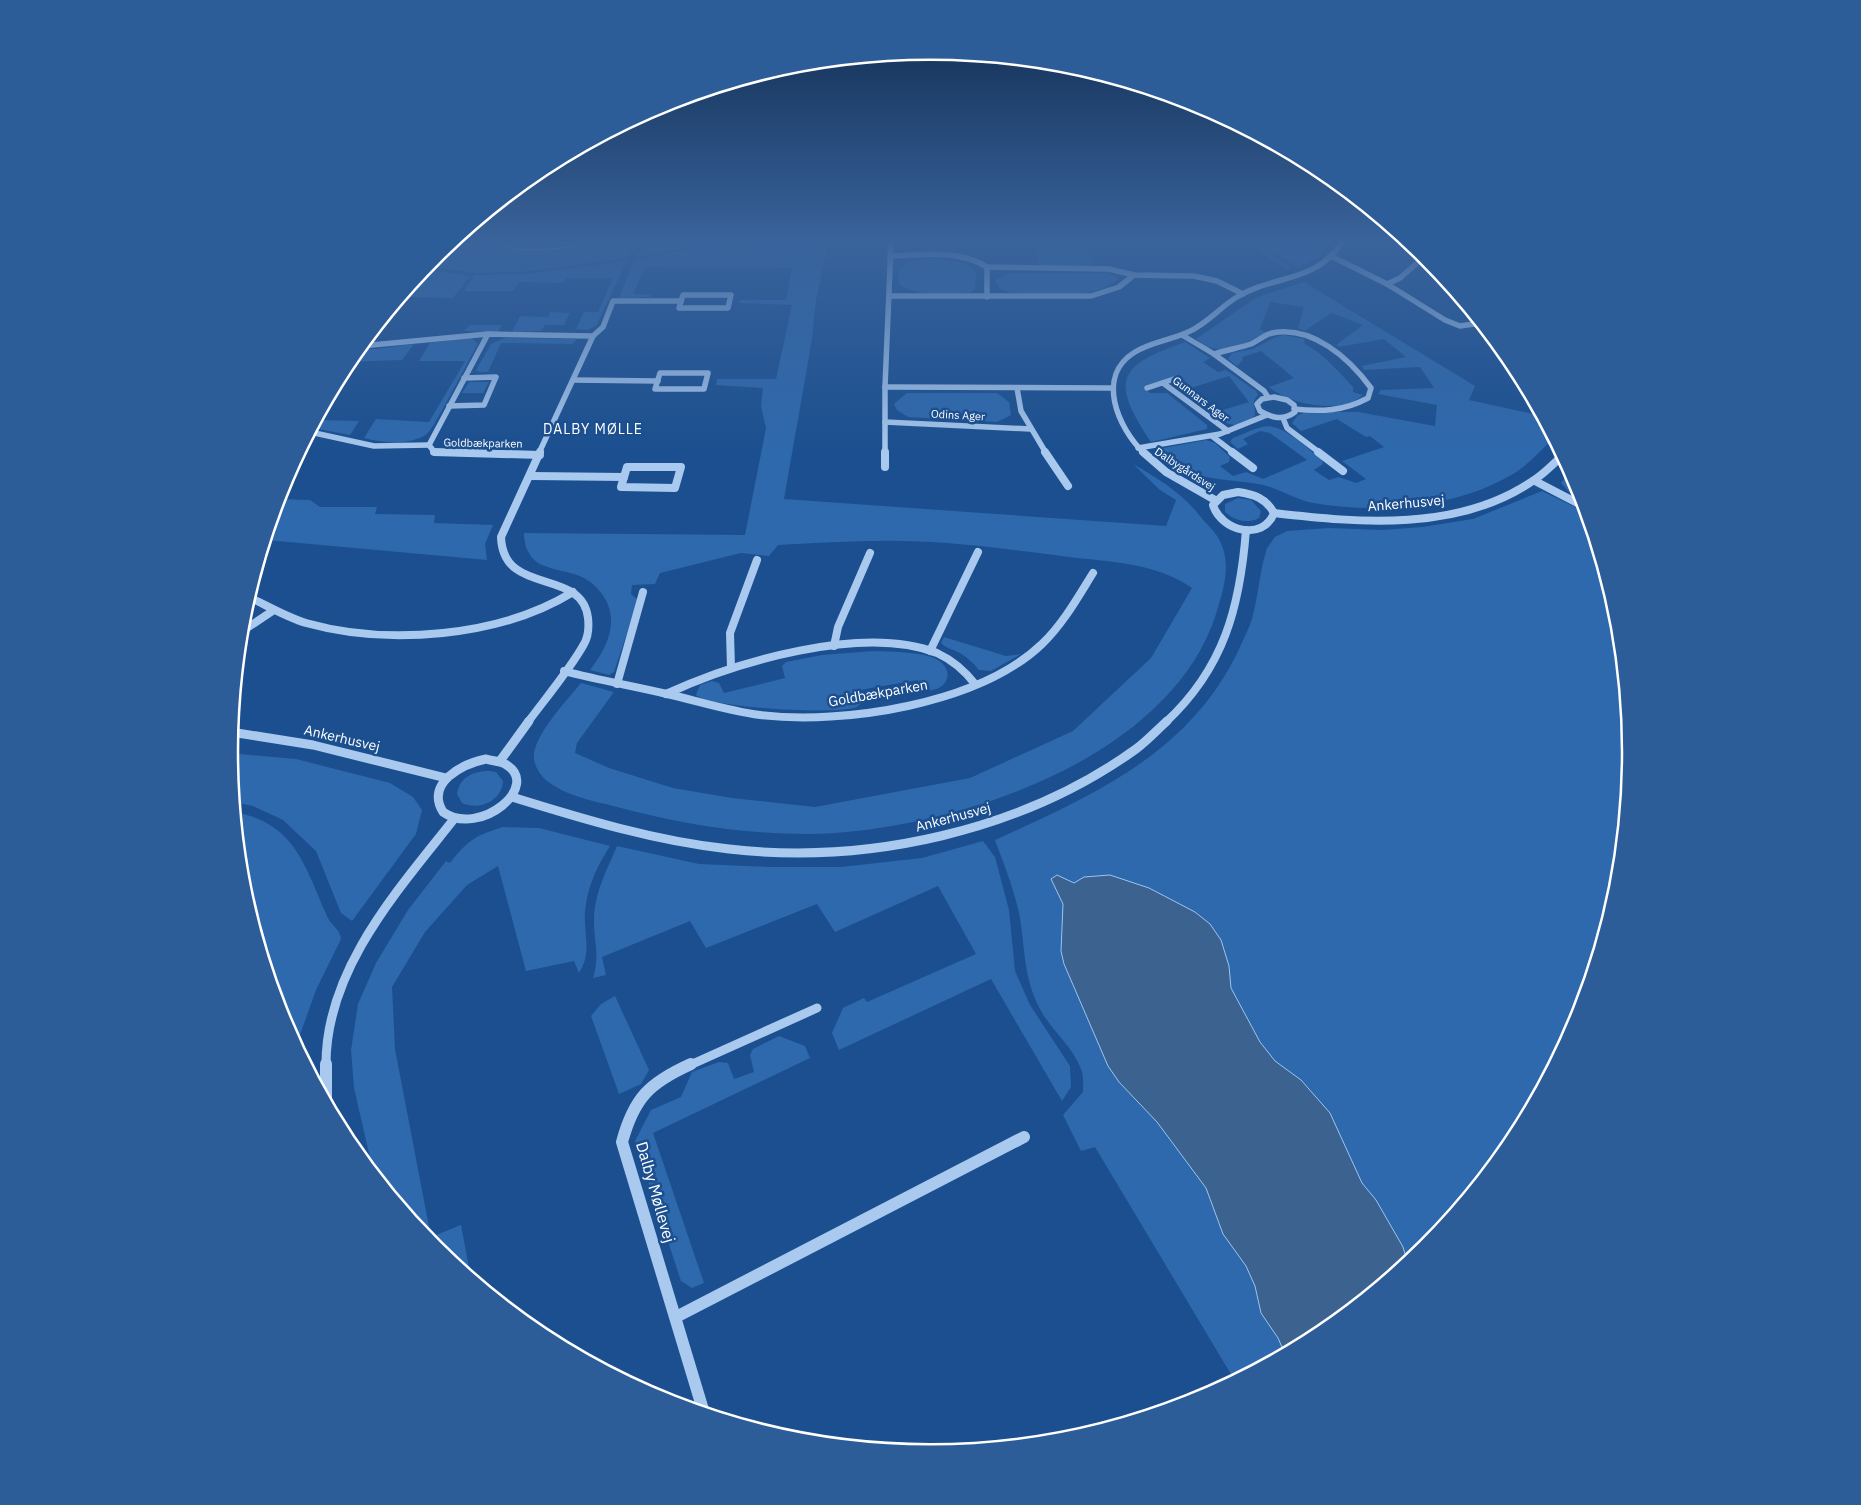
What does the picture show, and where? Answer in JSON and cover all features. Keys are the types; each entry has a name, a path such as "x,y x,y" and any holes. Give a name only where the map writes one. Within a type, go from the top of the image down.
{"street":[{"name":"Goldbækparken","path":"573,592 516,571 501,551 501,537 531,476 593,336 603,326 609,312"},
{"path":"885,467 885,387 889,312"},
{"path":"1111,388 1116,371 1128,356 1156,342 1182,335 1209,320 1217,312"},
{"path":"1432,312 1460,326 1474,324"},
{"path":"1214,354 1254,342 1270,333 1284,332 1309,337 1344,358 1363,375 1371,388 1368,398 1354,407 1323,411 1294,409"},
{"name":"Goldbækparken","path":"429,445 488,334"},
{"path":"370,346 464,335 593,336"},
{"path":"1182,335 1214,354 1264,391 1268,397"},
{"path":"660,373 708,373 704,389 655,389 658,381 660,373"},
{"path":"449,406 484,405 496,377 464,378"},
{"name":"Gunnars Ager","path":"1147,388 1177,378"},
{"path":"573,380 658,381"},
{"name":"Gunnars Ager","path":"1163,383 1228,431"},
{"name":"Odins Ager","path":"885,387 1111,388"},
{"path":"1017,388 1021,411 1030,429 1068,486"},
{"name":"Dalbygårdsvej","path":"1111,388 1114,402 1138,448 1152,462 1215,500"},
{"path":"1268,397 1287,400 1294,405 1294,409 1290,416 1283,418 1267,415 1260,411 1257,404 1268,397"},
{"name":"Gunnars Ager","path":"1138,448 1212,436 1255,423 1267,415"},
{"path":"1283,418 1286,428 1343,471"},
{"name":"Odins Ager","path":"885,422 1030,429"},
{"name":"Goldbækparken","path":"316,433 374,446 429,445"},
{"name":"Gunnars Ager","path":"1212,436 1254,468"},
{"name":"Goldbækparken","path":"429,445 435,453 540,455"},
{"name":"Ankerhusvej","path":"1274,513 1350,520 1423,518 1466,510 1504,497 1535,481 1558,460"},
{"path":"627,467 681,467 676,488 620,488 624,476 627,467"},
{"path":"531,476 624,476"},
{"path":"1535,481 1575,501"},
{"path":"1229,493 1248,493 1266,501 1274,513 1274,519 1264,528 1246,530 1237,529 1221,522 1213,511 1215,500 1229,493"},
{"name":"Ankerhusvej","path":"512,797 622,830 680,843 762,852 836,852 909,843 979,826 1026,809 1086,781 1130,753 1167,722 1196,689 1219,654 1234,620 1242,586 1246,530"},
{"path":"930,651 978,552"},
{"path":"834,646 838,627 870,553"},
{"path":"731,668 730,633 757,560"},
{"name":"Goldbækparken","path":"564,671 723,708 774,716 836,716 925,700 975,684 1010,667 1034,650 1049,636 1093,573"},
{"path":"257,601 306,623 341,630 385,634 421,633 468,628 516,618 543,610 573,592 582,601 588,613 590,631 584,644 500,761"},
{"path":"617,684 643,592"},
{"path":"250,626 274,610"},
{"path":"666,694 684,684 731,668 834,646 879,644 930,651 950,660 964,670 975,684"},
{"name":"Ankerhusvej","path":"238,733 277,737 350,752 446,778"},
{"path":"486,759 500,761 510,766 516,775 517,786 512,797 498,811 480,819 454,819 445,815 439,807 437,798 446,778 457,768 471,762 486,759"},
{"path":"325,1088 324,1072 329,1026 342,982 363,940 382,912 454,819"},
{"name":"Dalby Møllevej","path":"702,1406 622,1142 628,1116 639,1100 665,1076 817,1008"},
{"path":"676,1317 1024,1138"}],"shaded area":[{"path":"550,312 570,313 564,325 545,325 541,331 512,332 520,316 548,317"},
{"path":"584,312 603,312 596,326 587,330 576,329"},
{"path":"790,312 815,312 812,339 784,499 1166,526 1176,500 1160,490 1133,464 1170,487 1186,500 1216,534 1224,550 1226,569 1224,587 1216,614 1191,666 1152,711 1103,748 1046,779 986,803 924,820 864,830 808,834 735,830 641,813 594,801 556,787 545,779 538,770 534,759 535,750 544,730 581,683 614,692 577,743 575,753 609,768 673,788 732,798 815,807 970,778 1073,731 1151,658 1192,588 1164,573 1133,565 986,547 945,543 887,541 778,545 769,556 741,553 660,573 655,584 632,585 631,594 638,600 614,672 609,675 590,670 606,645 611,626 609,607 604,597 589,581 571,573 538,563 527,550 524,533 745,535 766,428 761,406 763,388 716,385 717,379 776,379"},
{"path":"1235,312 1266,312 1260,329 1266,333 1239,345 1216,349 1196,339"},
{"path":"1303,312 1354,312 1475,386 1469,400 1535,414 1550,442 1518,471 1491,485 1442,501 1390,508 1364,508 1313,503 1263,485 1196,474 1171,461 1158,449 1206,440 1215,443 1230,457 1229,462 1220,466 1233,476 1246,472 1263,479 1307,460 1270,433 1260,431 1243,439 1248,444 1238,449 1230,442 1233,438 1262,427 1270,426 1278,428 1294,437 1322,460 1323,464 1314,470 1329,480 1339,477 1356,483 1366,479 1342,461 1384,447 1370,436 1366,437 1337,419 1301,431 1292,423 1298,415 1307,412 1358,412 1435,426 1437,405 1378,394 1381,390 1434,388 1420,367 1364,370 1362,366 1406,357 1384,339 1339,347 1336,345 1363,325 1332,313 1304,331 1298,328"},
{"path":"470,325 502,325 498,332 464,331"},
{"path":"1284,335 1304,339 1305,344 1325,358 1342,375 1353,387 1353,392 1363,395 1354,401 1342,405 1329,406 1302,403 1289,399 1269,387 1294,378 1261,351 1242,357 1243,360 1237,366 1228,359 1232,353 1253,349"},
{"path":"471,337 478,344 437,420 427,434 404,442 388,442 364,438 376,419 429,422 465,361 419,361 430,343"},
{"path":"505,338 577,339 573,344 501,343 488,372 476,370 491,344"},
{"path":"1185,342 1210,358 1203,362 1218,372 1226,370 1256,391 1258,395 1254,403 1255,415 1244,423 1233,425 1221,421 1210,414 1249,402 1229,376 1181,391 1178,385 1185,381 1177,375 1143,387 1150,393 1167,393 1207,425 1207,429 1151,442 1130,404 1126,390 1127,378 1133,368 1145,359"},
{"path":"414,344 402,360 360,362 368,349"},
{"path":"469,382 489,382 483,393 462,393"},
{"path":"907,393 997,393 1009,402 1011,415 997,422 908,417 897,410 894,404"},
{"path":"323,420 359,421 350,435 318,429"},
{"path":"1566,477 1573,494 1570,493 1561,483"},
{"path":"1542,491 1578,509 1586,530 1610,617 1622,707 1622,798 1610,888 1599,932 1586,975 1552,1059 1530,1099 1480,1174 1420,1242 1352,1302 1277,1352 1232,1376 1095,1147 1081,1151 1063,1115 1083,1092 1082,1071 1074,1054 1044,1016 1032,990 1028,977 1019,913 995,840 1068,806 1137,766 1167,742 1195,715 1220,684 1240,647 1252,619 1267,548 1275,537 1287,531 1328,528 1382,530 1422,527 1473,519"},
{"path":"1238,498 1251,500 1261,511 1259,518 1242,521 1233,518 1225,512 1225,504"},
{"path":"286,499 310,500 320,507 377,507 375,514 435,515 434,523 493,525 485,544 487,560 272,541"},
{"path":"944,637 1006,656 1021,654 991,671 979,670 963,655 941,643"},
{"path":"874,651 929,656 942,663 948,674 947,679 944,684 935,690 923,689 918,680 860,690 863,702 857,707 845,709 802,710 748,707 706,700 696,695 700,685 712,681 719,683 724,693 785,678 782,666 786,662 822,655"},
{"path":"238,754 296,759 390,783 413,797 422,810 416,834 352,921 341,913 316,851 283,820 253,806 240,803"},
{"path":"478,772 496,772 503,781 499,794 482,805 475,806 462,803 457,794 458,788 464,779"},
{"path":"241,814 256,818 272,826 296,850 329,919 340,935 341,939 316,990 299,1037 275,975 262,932 251,888"},
{"path":"503,827 539,828 610,846 595,874 587,896 585,913 586,956 579,973 574,961 526,971 498,866 467,885 425,932 392,987 395,1049 430,1230 410,1209 370,1159 354,1088 351,1050 358,1004 376,963 408,910 446,861 450,863 467,844 486,833"},
{"path":"983,841 995,857 1009,910 1015,971 1030,1005 1070,1066 1071,1087 1062,1101 991,979 839,1050 832,1033 843,1008 864,998 867,1002 976,954 938,886 835,932 817,904 706,948 690,921 602,957 606,975 593,978 596,956 594,920 596,900 617,846 699,864 769,867 841,867 922,858"},
{"path":"1057,875 1074,883 1084,877 1110,875 1149,888 1195,912 1210,924 1221,940 1229,966 1231,988 1260,1042 1275,1061 1301,1080 1330,1113 1362,1183 1376,1200 1403,1247 1406,1256 1387,1273 1352,1302 1283,1348 1278,1338 1261,1313 1255,1286 1246,1266 1223,1234 1206,1188 1157,1122 1119,1082 1108,1066 1064,964 1061,951 1063,904 1051,879"},
{"path":"615,996 649,1070 641,1084 619,1094 591,1016 601,1004"},
{"path":"779,1036 805,1046 810,1058 653,1133 704,1283 692,1288 681,1281 635,1141 651,1110 681,1097 692,1072 719,1062 728,1063 734,1079 754,1072 750,1055 753,1049"},
{"path":"461,1225 469,1268 435,1235"}],"district":[{"name":"DALBY MØLLE","path":"593,429"}]}
